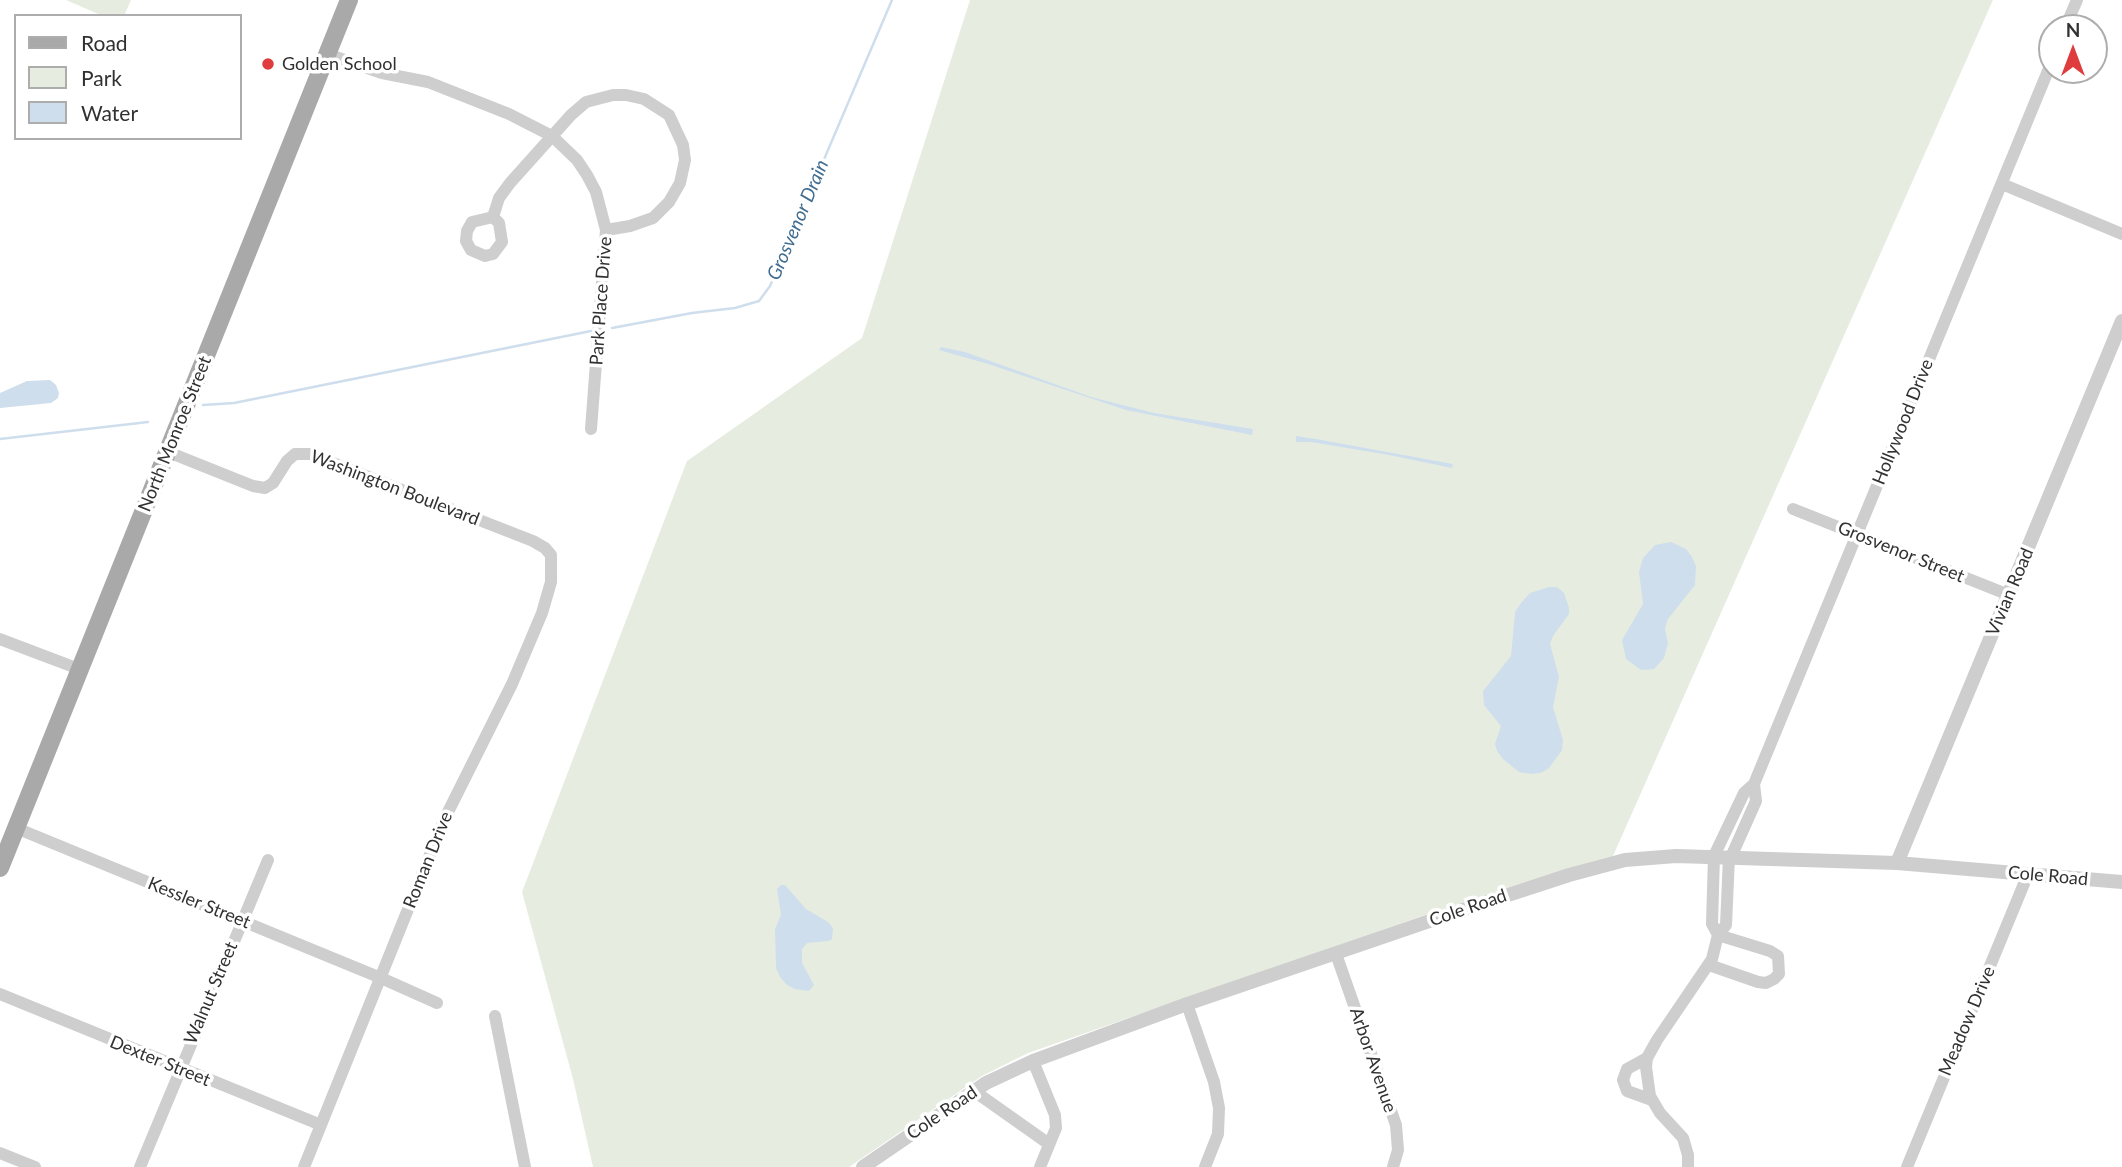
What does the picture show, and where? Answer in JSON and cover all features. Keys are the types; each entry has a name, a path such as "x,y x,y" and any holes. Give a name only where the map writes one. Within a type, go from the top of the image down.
{"main road":[{"name":"North Monroe Street","path":"0,868 349,0"}],"street":[{"name":"Park Place Drive","path":"327,54 382,73 428,82 509,114 552,136 577,160 596,192 607,230 591,429"},
{"name":"Hollywood Drive","path":"1725,857 1744,793 1754,784 2043,84"},
{"path":"493,217 499,198 510,183 586,102 613,94 626,95 651,103 668,115 677,129 685,160 680,183 669,202 653,218 607,230"},
{"path":"2002,184 2122,234"},
{"name":"Vivian Road","path":"1897,863 2122,321"},
{"name":"Washington Boulevard","path":"168,452 253,486 265,488 295,454 310,454 533,541 551,555"},
{"name":"Grosvenor Street","path":"1793,509 2009,595"},
{"name":"Roman Drive","path":"304,1167 444,820 512,684 542,613 551,582 551,555"},
{"path":"0,639 79,669"},
{"name":"Kessler Street","path":"16,828 437,1003"},
{"name":"Cole Road","path":"863,1167 1008,1071 1187,1004 1597,866 1648,857 1725,857 1897,863 2122,882"},
{"path":"1688,1167 1683,1138 1652,1100 1646,1077 1647,1058 1709,965 1716,950 1718,935 1713,924 1725,857"},
{"name":"Walnut Street","path":"140,1167 268,860"},
{"name":"Meadow Drive","path":"1907,1167 2028,874"},
{"path":"1709,965 1758,982 1766,983 1779,974 1778,956 1718,935"},
{"name":"Arbor Avenue","path":"1336,954 1396,1125 1398,1150 1393,1167"},
{"name":"Dexter Street","path":"0,994 321,1125"},
{"path":"1187,1004 1214,1082 1220,1108 1218,1134 1205,1167"},
{"path":"495,1016 525,1167"},
{"path":"1647,1058 1626,1069 1623,1080 1628,1091 1652,1100"},
{"path":"1033,1061 1055,1115 1056,1128 1040,1167"},
{"path":"974,1091 1049,1144"},
{"path":"0,1153 35,1167"}],"green space":[{"path":"66,0 131,0 125,14 98,14"},
{"path":"970,0 1993,0 1613,856 1448,907 1028,1053 982,1076 849,1167 593,1167 573,1079 522,892 687,461 862,338"}],"water":[{"path":"941,347 965,352 1091,397 1154,413 1253,429 1252,435 1126,410 939,350"},
{"path":"50,380 59,393 58,398 51,403 0,408 0,393 27,381"},
{"path":"1296,436 1453,464 1452,468 1311,442 1296,442"},
{"path":"1671,542 1686,549 1692,557 1696,566 1695,585 1668,619 1665,629 1668,643 1664,658 1654,669 1641,670 1626,659 1622,640 1643,604 1639,572 1643,558 1655,545"},
{"path":"1557,587 1564,593 1569,608 1569,614 1550,644 1559,677 1553,707 1563,740 1562,750 1549,768 1541,773 1531,774 1519,772 1497,751 1495,744 1501,726 1484,705 1483,691 1511,656 1515,612 1530,593"},
{"path":"785,885 806,909 833,928 832,939 807,943 802,949 802,963 814,985 809,991 787,985 776,968 775,929 781,915 777,889"}],"waterway":[{"name":"Grosvenor Drain","path":"612,328 735,308 759,301 770,286 892,0"},
{"name":"Grosvenor Drain","path":"203,405 234,403 591,331"},
{"name":"Grosvenor Drain","path":"0,439 148,422"}],"place":[{"name":"Golden School","path":"268,64"}]}
